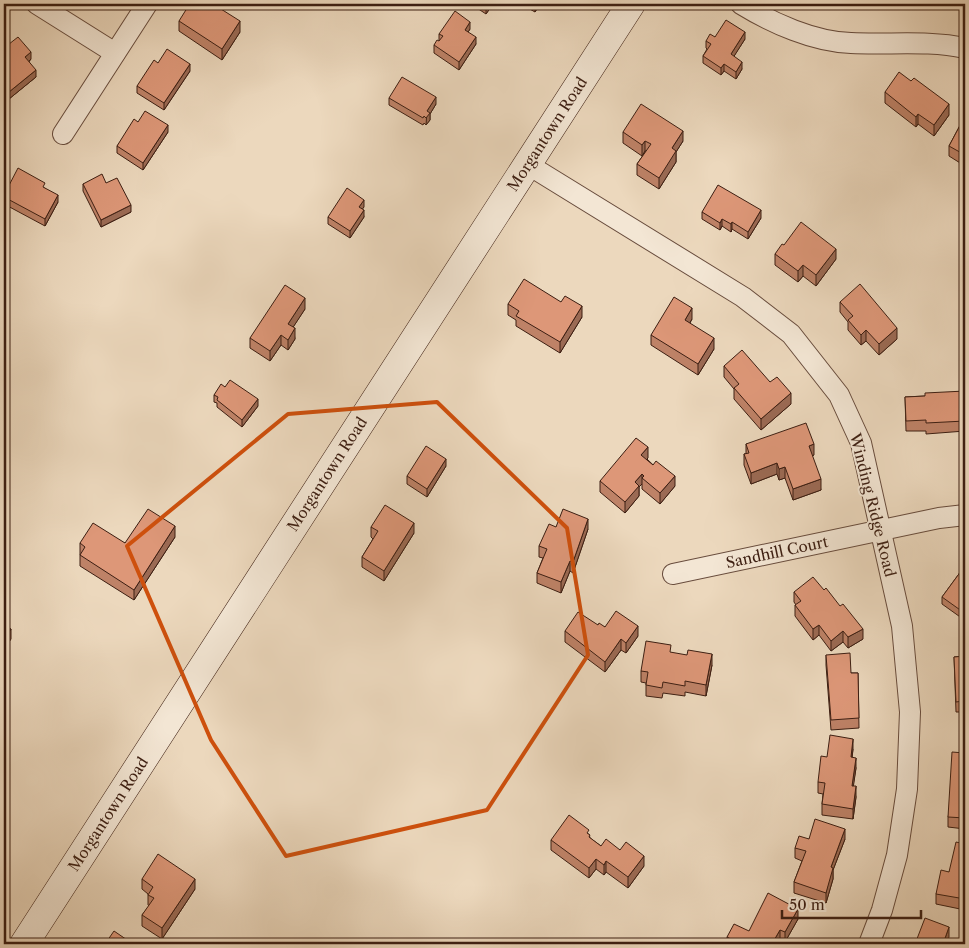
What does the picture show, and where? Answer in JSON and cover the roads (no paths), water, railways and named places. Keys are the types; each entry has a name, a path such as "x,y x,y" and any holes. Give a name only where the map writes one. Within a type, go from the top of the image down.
{"main road":[{"name":"Morgantown Road","path":"24,944 631,4"}],"street":[{"path":"37,4 115,54"},
{"path":"63,134 147,4"},
{"path":"741,4 796,32 849,43 945,44 965,48"},
{"name":"Winding Ridge Road","path":"527,164 743,297 791,334 839,395 861,443 902,626 910,712 907,789 897,855 882,910 869,944"},
{"name":"Sandhill Court","path":"673,574 939,518 965,515"}]}
